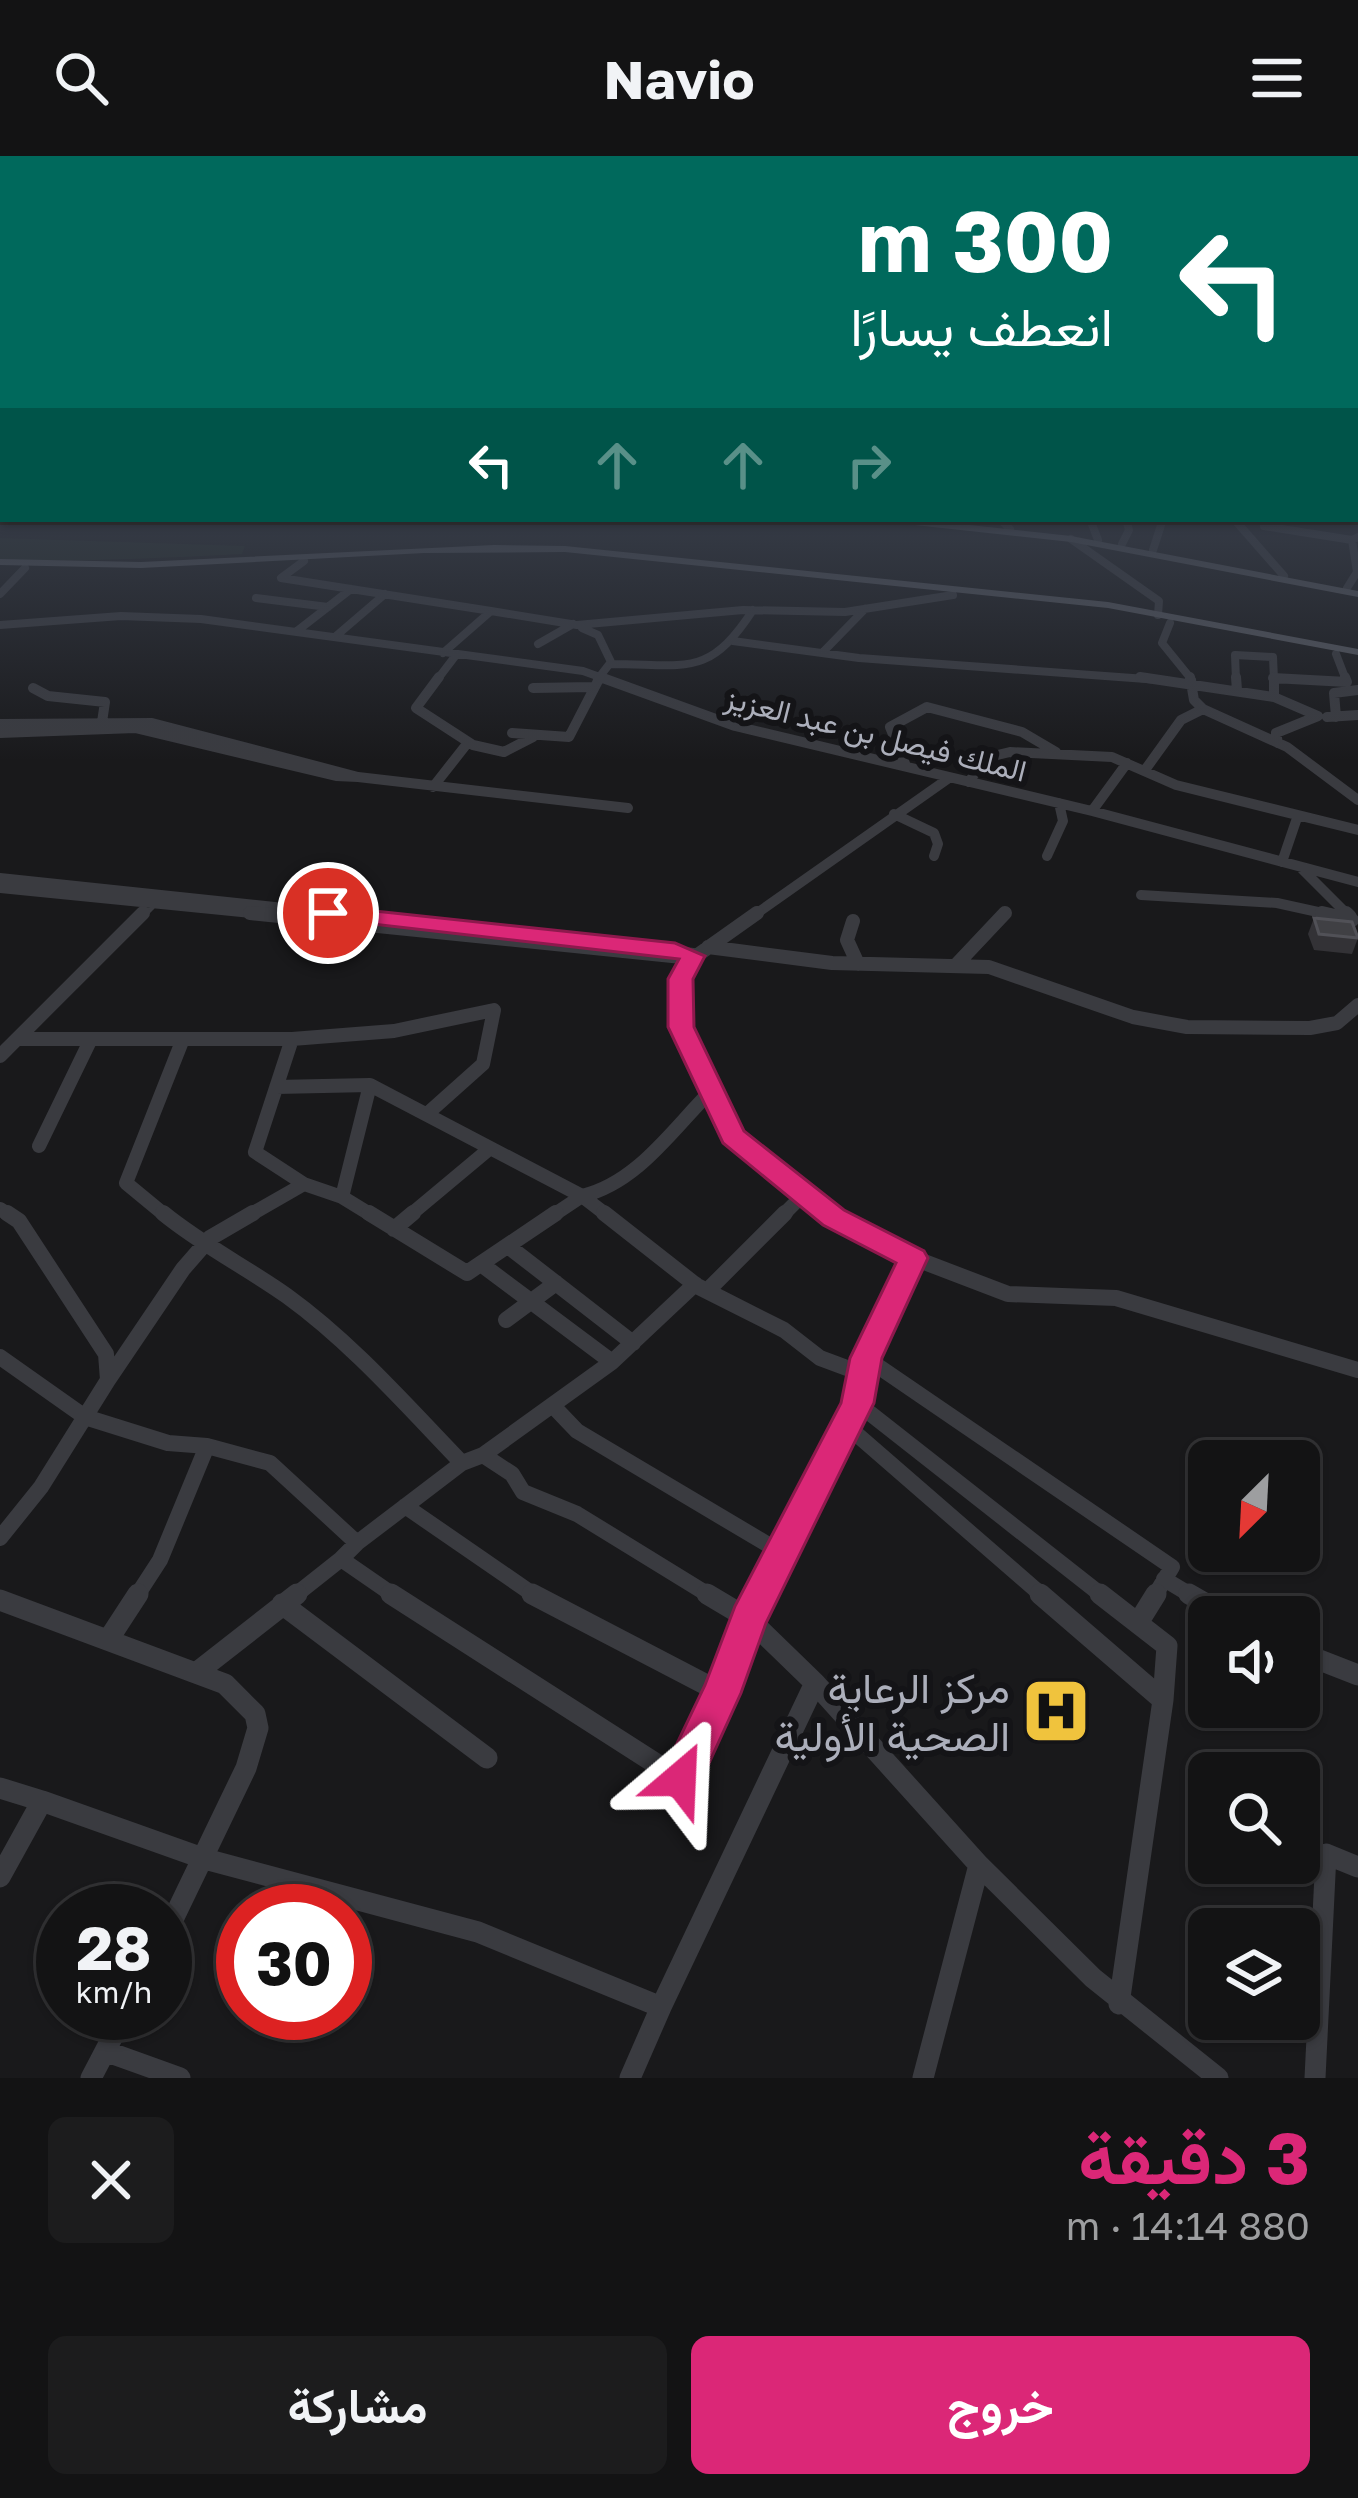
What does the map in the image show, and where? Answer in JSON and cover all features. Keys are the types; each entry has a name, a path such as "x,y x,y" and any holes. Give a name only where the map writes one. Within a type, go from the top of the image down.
{"main road":[{"path":"829,582 1170,622 1358,655"},
{"path":"881,582 1087,603 1358,655"},
{"path":"1309,582 1354,590"},
{"path":"1315,582 1354,590"}],"street":[{"path":"305,582 575,625 598,635 611,664"},
{"path":"1132,582 1159,601 1158,615"},
{"path":"297,631 351,589"},
{"path":"336,636 386,594"},
{"path":"538,644 575,625 754,610 865,609 952,595"},
{"path":"256,598 328,607"},
{"path":"824,651 865,609"},
{"path":"442,653 491,610"},
{"path":"512,733 569,737 592,687 611,664 698,667 733,641 754,610"},
{"name":"الملك فيصل بن عبد العزيز","path":"119,620 406,654 442,653"},
{"name":"الملك فيصل بن عبد العزيز","path":"0,629 119,620 297,631 600,675 735,726 1092,811 1358,882"},
{"path":"1170,622 1162,643 1195,686 1194,700 1203,709 1278,743 1358,800"},
{"path":"733,641 860,658 1120,674 1274,697 1318,716 1358,715"},
{"path":"1336,654 1354,686"},
{"path":"456,655 414,706 452,730 466,745 513,751 532,737"},
{"path":"1237,690 1235,655 1273,657 1274,697"},
{"path":"1274,678 1354,686"},
{"path":"1336,717 1334,693 1354,686"},
{"path":"533,688 592,687"},
{"path":"33,688 48,696 103,701 102,722"},
{"path":"906,766 890,727 927,707 1022,732 1056,752"},
{"path":"1145,770 1181,720 1203,709"},
{"path":"1278,743 1276,734 1282,728 1318,716"},
{"path":"0,728 102,722 167,726 358,777"},
{"path":"0,728 135,728 336,776 628,808"},
{"path":"433,787 466,745"},
{"path":"969,782 985,758 1010,752 1056,752 1127,763 1177,785 1358,830"},
{"path":"1092,811 1127,763"},
{"path":"0,888 666,959 693,956 949,778"},
{"path":"1047,856 1063,821 1059,803"},
{"path":"894,814 934,833 938,844 934,856"},
{"path":"1282,862 1297,818"},
{"path":"1298,866 1355,922"},
{"path":"0,878 675,950 693,956"},
{"path":"1141,895 1277,903 1355,922"},
{"path":"0,1056 151,905"},
{"path":"956,965 977,937 1006,912"},
{"path":"853,921 847,940 858,964"},
{"path":"708,947 858,964 956,965 1023,976 1157,1024 1229,1030 1310,1028 1337,1024 1358,1006"},
{"path":"693,956 681,979 681,1027 733,1137 803,1195 873,1242 1012,1296 1116,1298 1358,1370"},
{"path":"21,1039 292,1039 442,1025 494,1010 483,1064 427,1114"},
{"path":"39,1146 91,1039"},
{"path":"183,1039 126,1184 203,1246 284,1294 344,1341 462,1463"},
{"path":"292,1039 255,1152 304,1184 342,1197 467,1273 582,1196 599,1195 627,1176 710,1092"},
{"path":"276,1087 370,1085 582,1196 701,1288 784,1330 838,1368 864,1366 928,1396 1070,1501 1172,1568 1138,1623"},
{"path":"342,1197 370,1085"},
{"path":"394,1229 488,1150"},
{"path":"1,1536 41,1487 108,1380 203,1246 304,1184"},
{"path":"196,1673 462,1463 483,1455 612,1362 803,1195"},
{"path":"0,1209 19,1221 106,1354 108,1380"},
{"path":"508,1246 633,1343"},
{"path":"341,1559 462,1642 680,1779 722,1693 749,1619 857,1403 864,1366 913,1258"},
{"path":"481,1264 612,1362"},
{"path":"506,1320 556,1283"},
{"path":"0,1357 85,1417 168,1443 207,1446 270,1463 357,1543"},
{"path":"857,1403 1167,1646 1119,2004"},
{"path":"554,1407 577,1431 782,1553"},
{"path":"846,1425 1163,1700"},
{"path":"107,1640 160,1560 207,1446"},
{"path":"483,1455 512,1474 523,1492 577,1514 749,1619 815,1683 979,1865 1119,2004 1219,2078"},
{"path":"405,1506 521,1589 661,1666 722,1693"},
{"path":"1164,1579 1193,1596"},
{"path":"0,1600 225,1684 252,1705 259,1730 192,1884"},
{"path":"281,1604 488,1758"},
{"path":"1320,1660 1358,1675"},
{"path":"630,2078 815,1683"},
{"path":"0,1788 205,1859 478,1932 661,2007"},
{"path":"0,1877 42,1801"},
{"path":"1315,2078 1326,1853 1358,1867"},
{"path":"923,2078 979,1865"},
{"path":"91,2078 111,2040"},
{"path":"105,2051 180,2078"}],"building":[{"path":"1314,918 1352,922 1358,938 1319,934"}],"place":[{"name":"مركز الرعاية الصحية الأولية","path":"1056,1711"}],"route":[{"path":"328,913 675,950 693,956 681,979 681,1027 733,1137 833,1217 873,1242 913,1258 866,1358 857,1403 749,1619 722,1693 680,1779"}]}
